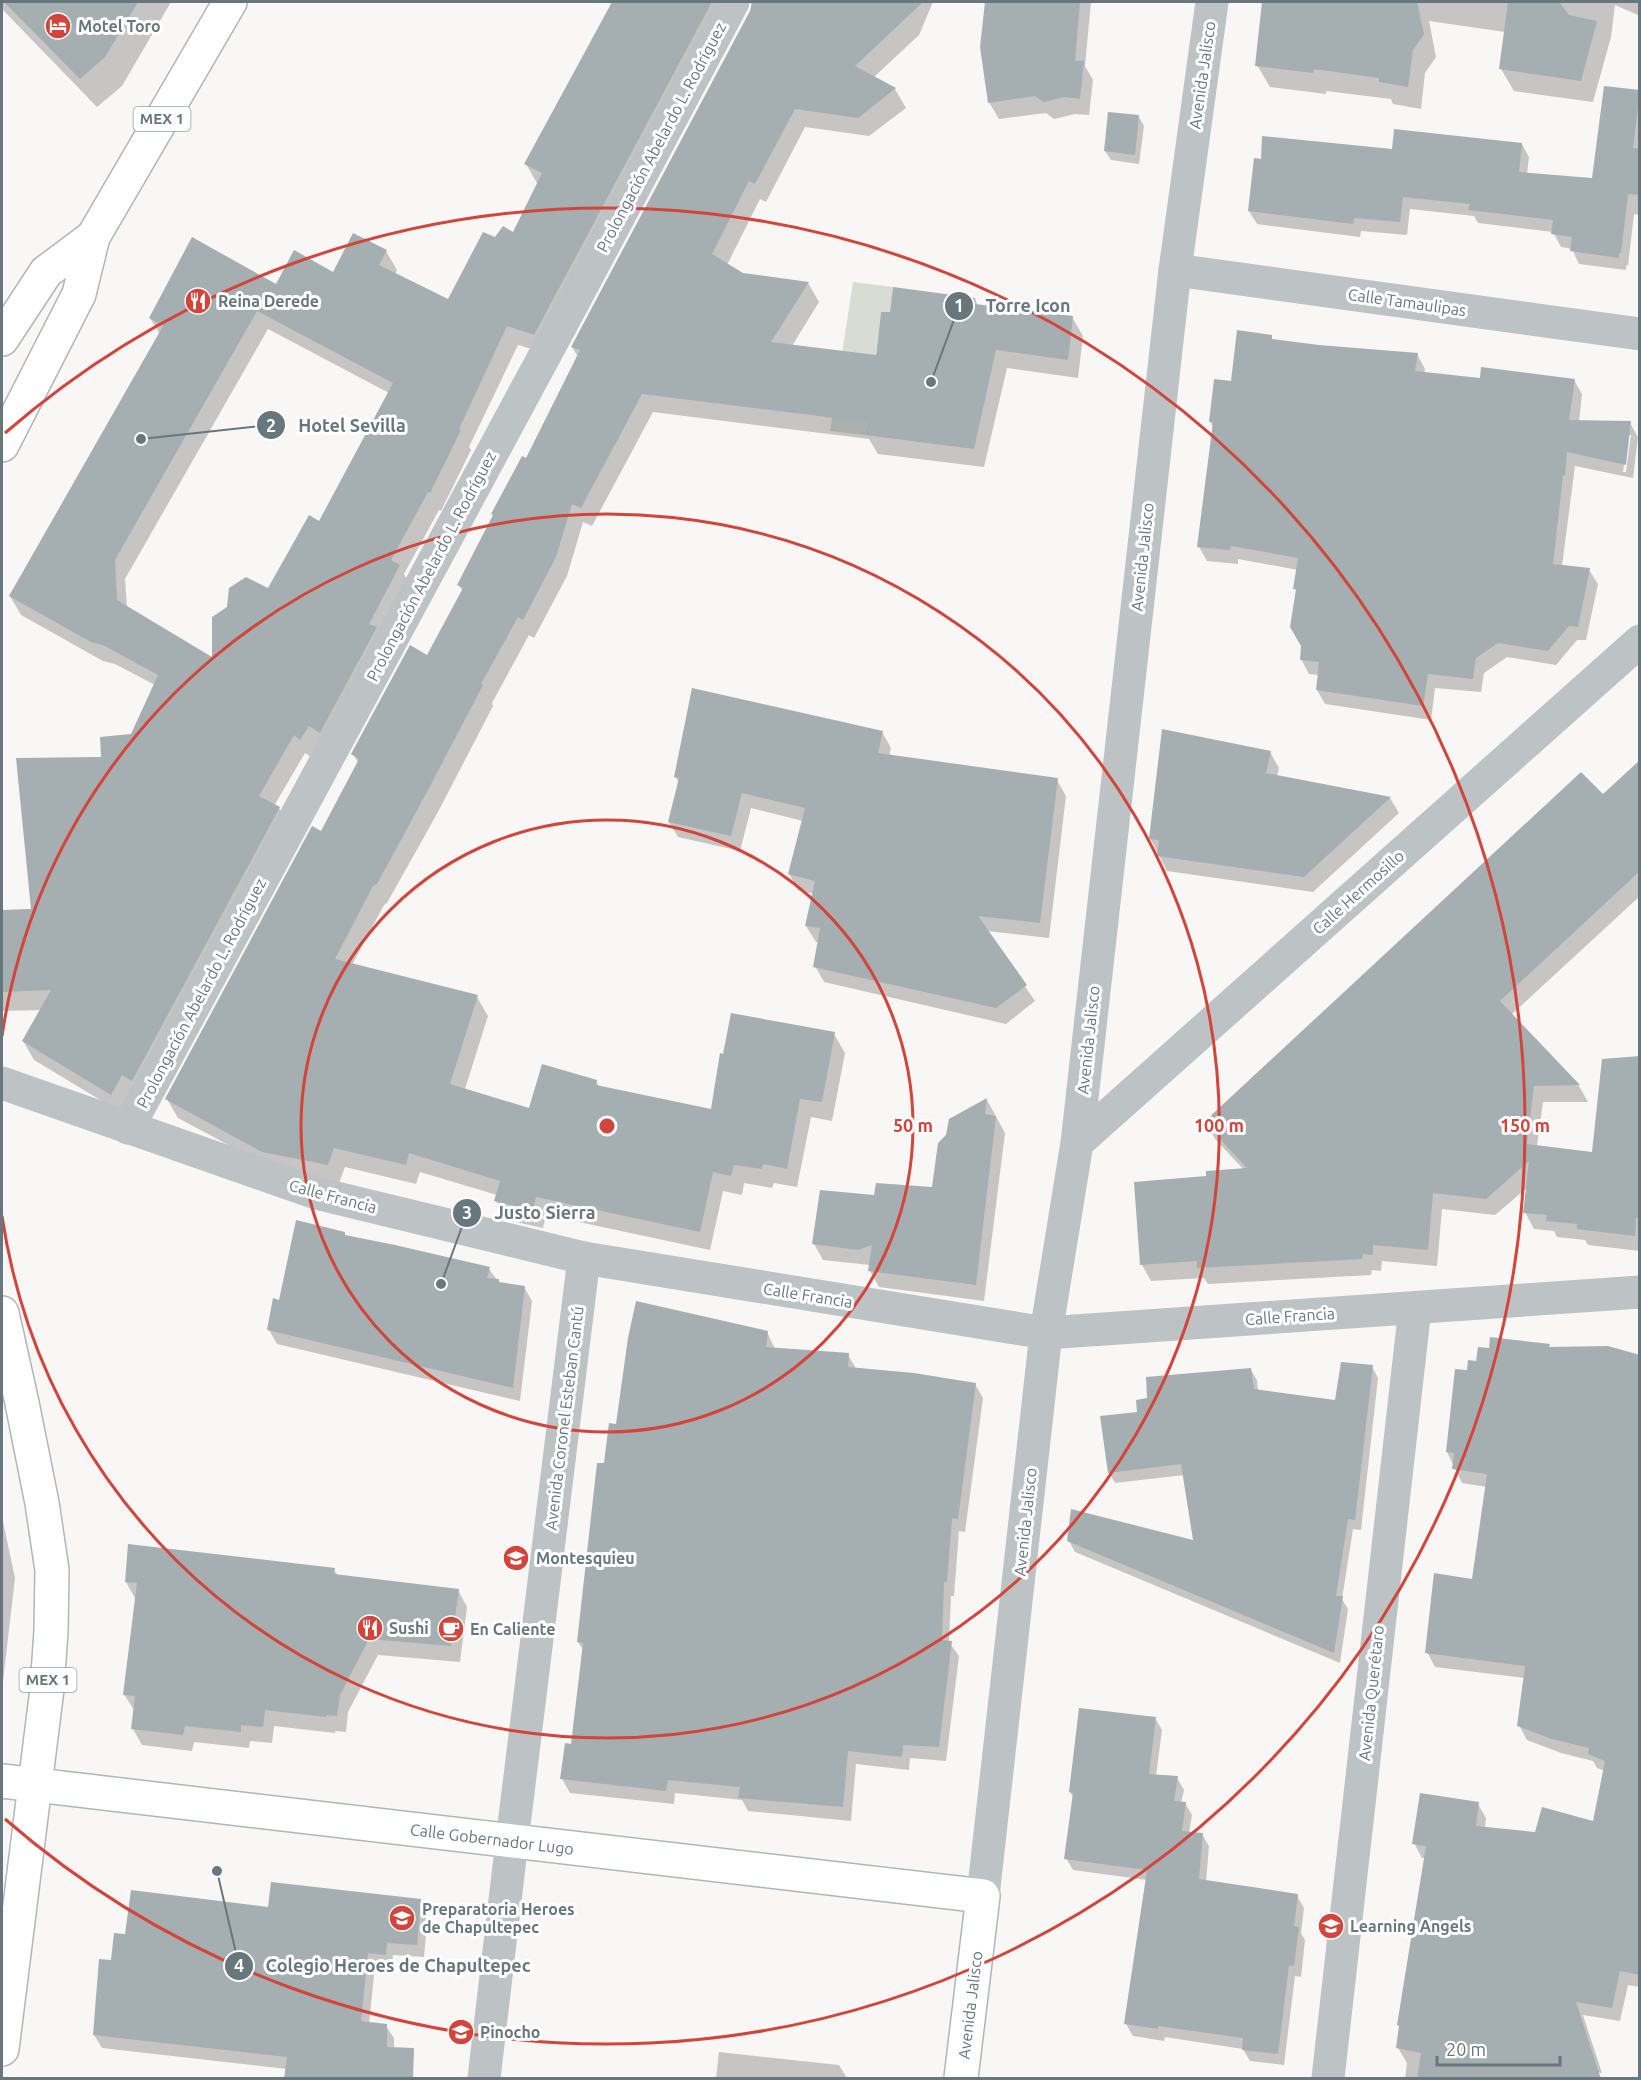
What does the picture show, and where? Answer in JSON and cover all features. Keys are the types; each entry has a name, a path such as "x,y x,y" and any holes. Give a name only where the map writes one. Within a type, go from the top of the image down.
{"main road":[{"name":"MEX 1","path":"2,446 79,294 93,237 230,2"},
{"name":"MEX 1","path":"2,339 46,272 93,237"},
{"name":"MEX 1","path":"2,1313 42,1503 52,1570 48,1677 2,2049"},
{"name":"Calle Gobernador Lugo","path":"2,1781 983,1896"},
{"name":"Avenida Jalisco","path":"961,2079 983,1896"}],"street":[{"name":"Prolongación Abelardo L. Rodríguez","path":"128,1128 733,2"},
{"name":"Avenida Jalisco","path":"983,1896 1046,1333 1077,1143 1175,270 1212,2"},
{"name":"Calle Tamaulipas","path":"1175,270 1640,334"},
{"name":"Calle Hermosillo","path":"1077,1143 1640,641"},
{"name":"Calle Francia","path":"2,1083 316,1193 584,1258 1046,1333 1640,1292"},
{"name":"Avenida Coronel Esteban Cantú","path":"484,2079 584,1258"},
{"name":"Avenida Querétaro","path":"1328,2079 1415,1308"}],"shaded area":[{"path":"853,282 893,287 890,312 881,312 865,435 830,431"}],"building":[{"name":"Motel Toro","path":"4,2 138,2 105,57 80,79"},
{"path":"612,2 712,2 534,335 507,326 430,493 428,492 391,560 400,565 369,624 377,627 320,733 309,726 300,740 294,735 259,796 280,807 132,1081 122,1075 111,1095 22,1041 51,990 2,992 2,910 31,909 16,758 101,757 100,737 131,734 158,675 103,645 91,642 9,596 163,326 149,318 192,237 276,284 294,250 333,272 353,233 387,250 379,265 448,299 483,232 495,237 503,226 513,232 542,173 524,164","holes":["257,311 393,383 319,521 309,515 268,588 246,577 229,588 227,607 212,617 212,657 117,600 115,560"]},
{"path":"752,2 923,2 855,66 896,88 858,118 795,109 755,184 749,181 712,254 743,273 809,282 771,342 876,355 881,312 890,312 893,287 975,298 975,304 1073,316 1068,360 996,350 974,449 865,435 867,422 642,394 581,508 572,504 556,557 523,620 518,617 481,684 483,685 427,792 377,884 373,886 335,959 478,995 450,1084 529,1108 542,1064 597,1080 596,1085 711,1109 720,1053 723,1054 731,1013 835,1032 822,1102 800,1099 787,1169 763,1164 762,1169 734,1165 731,1176 713,1172 700,1232 536,1197 533,1210 494,1201 500,1181 409,1153 406,1165 334,1148 328,1165 262,1152 165,1099 312,826 321,831 359,759 351,754 410,645 427,655 463,588 457,585 493,515 491,514 522,456 526,458 580,350 571,347 750,11"},
{"path":"985,2 1080,2 1075,61 1084,61 1080,99 1064,97 1044,102 1035,96 988,103 980,47"},
{"path":"1262,2 1417,2 1424,34 1413,50 1408,87 1379,82 1379,78 1314,69 1313,73 1255,66"},
{"path":"1508,2 1559,2 1569,15 1597,21 1581,81 1499,69"},
{"path":"1604,86 1640,90 1633,148 1640,149 1640,195 1628,194 1619,258 1570,251 1572,237 1551,234 1553,220 1468,210 1470,204 1403,197 1400,222 1354,218 1353,224 1248,211 1254,158 1261,159 1262,136 1392,149 1394,129 1522,143 1519,172 1592,178"},
{"path":"1108,112 1139,115 1135,155 1104,151"},
{"path":"1237,330 1272,335 1272,339 1319,345 1418,353 1415,371 1480,378 1481,367 1575,379 1569,420 1631,421 1626,465 1567,452 1553,564 1590,568 1578,627 1569,626 1548,651 1498,643 1476,658 1473,679 1428,674 1423,706 1316,690 1319,662 1300,660 1301,646 1290,627 1298,558 1231,546 1230,550 1197,547 1213,422 1209,422 1214,379 1231,381"},
{"path":"692,688 883,731 878,753 1058,778 1040,923 978,916 1027,985 996,1008 813,967 820,928 805,926 815,881 788,874 805,808 742,793 731,836 668,822 679,778 674,777"},
{"path":"1162,729 1271,751 1266,773 1391,797 1304,877 1157,856 1159,840 1149,839"},
{"path":"1640,760 1640,871 1500,1001 1580,1085 1534,1086 1527,1144 1592,1152 1602,1059 1640,1056 1640,1218 1636,1218 1635,1236 1577,1229 1577,1224 1546,1221 1547,1215 1523,1213 1529,1161 1486,1199 1433,1193 1428,1250 1373,1245 1373,1255 1363,1254 1362,1259 1197,1268 1197,1261 1140,1265 1134,1182 1206,1176 1206,1171 1247,1168 1204,1122 1581,772 1603,794"},
{"path":"987,1098 985,1114 996,1116 976,1285 868,1271 872,1245 858,1250 812,1244 820,1190 874,1195 876,1183 932,1187 938,1143 946,1135 949,1119"},
{"path":"296,1220 345,1232 345,1235 490,1267 487,1278 525,1286 513,1388 267,1330 273,1298 279,1300"},
{"path":"636,1301 768,1331 766,1347 849,1353 848,1367 914,1373 976,1383 958,1519 952,1518 947,1582 944,1582 942,1640 952,1641 939,1747 903,1745 902,1757 848,1751 843,1807 738,1798 740,1787 668,1780 666,1791 560,1779 565,1743 571,1744 583,1643 577,1642 597,1463 604,1463 609,1423 616,1424 628,1338"},
{"path":"1490,1337 1550,1344 1549,1347 1608,1346 1640,1355 1640,1975 1620,1971 1612,2008 1576,2002 1601,2079 1417,2079 1421,2053 1396,2048 1399,2026 1397,2025 1426,1846 1412,1844 1420,1793 1479,1802 1476,1826 1535,1832 1542,1807 1593,1821 1605,1761 1588,1754 1589,1748 1552,1739 1517,1726 1525,1666 1425,1653 1434,1573 1472,1579 1487,1474 1452,1469 1454,1453 1446,1452 1455,1369 1467,1370 1468,1360 1476,1361 1478,1347 1489,1348"},
{"path":"1341,1362 1373,1365 1355,1520 1348,1519 1336,1596 1343,1596 1334,1653 1067,1541 1071,1509 1193,1540 1181,1464 1108,1473 1100,1416 1137,1412 1136,1400 1147,1398 1146,1377 1251,1368 1254,1389 1335,1400"},
{"path":"128,1544 335,1568 334,1574 459,1589 451,1646 369,1639 340,1695 337,1716 326,1715 326,1717 265,1710 263,1727 241,1725 241,1732 185,1726 183,1735 131,1729 135,1696 123,1695 137,1583 125,1582"},
{"path":"1079,1708 1156,1717 1149,1774 1178,1776 1174,1801 1186,1802 1182,1831 1203,1833 1199,1879 1298,1894 1294,1926 1299,1927 1294,1966 1289,1965 1278,2054 1242,2050 1243,2038 1158,2026 1158,2029 1124,2024 1147,1870 1064,1859 1073,1793 1069,1792"},
{"path":"271,1882 421,1899 417,1945 387,1943 386,1955 368,1953 361,2021 387,2024 387,2047 414,2048 413,2079 284,2079 287,2057 93,2035 99,1959 111,1960 114,1933 125,1934 131,1890 268,1907"}],"place":[{"name":"Motel Toro","path":"58,26"},
{"name":"Reina Derede","path":"198,301"},
{"name":"Torre Icon","path":"931,382"},
{"name":"Hotel Sevilla","path":"141,439"},
{"name":"Justo Sierra","path":"441,1284"},
{"name":"Montesquieu","path":"516,1558"},
{"name":"Sushi","path":"370,1628"},
{"name":"En Caliente","path":"451,1629"},
{"name":"Colegio Heroes de Chapultepec","path":"217,1871"},
{"name":"Preparatoria Heroes de Chapultepec","path":"402,1918"},
{"name":"Learning Angels","path":"1331,1926"},
{"name":"Pinocho","path":"461,2032"}]}
